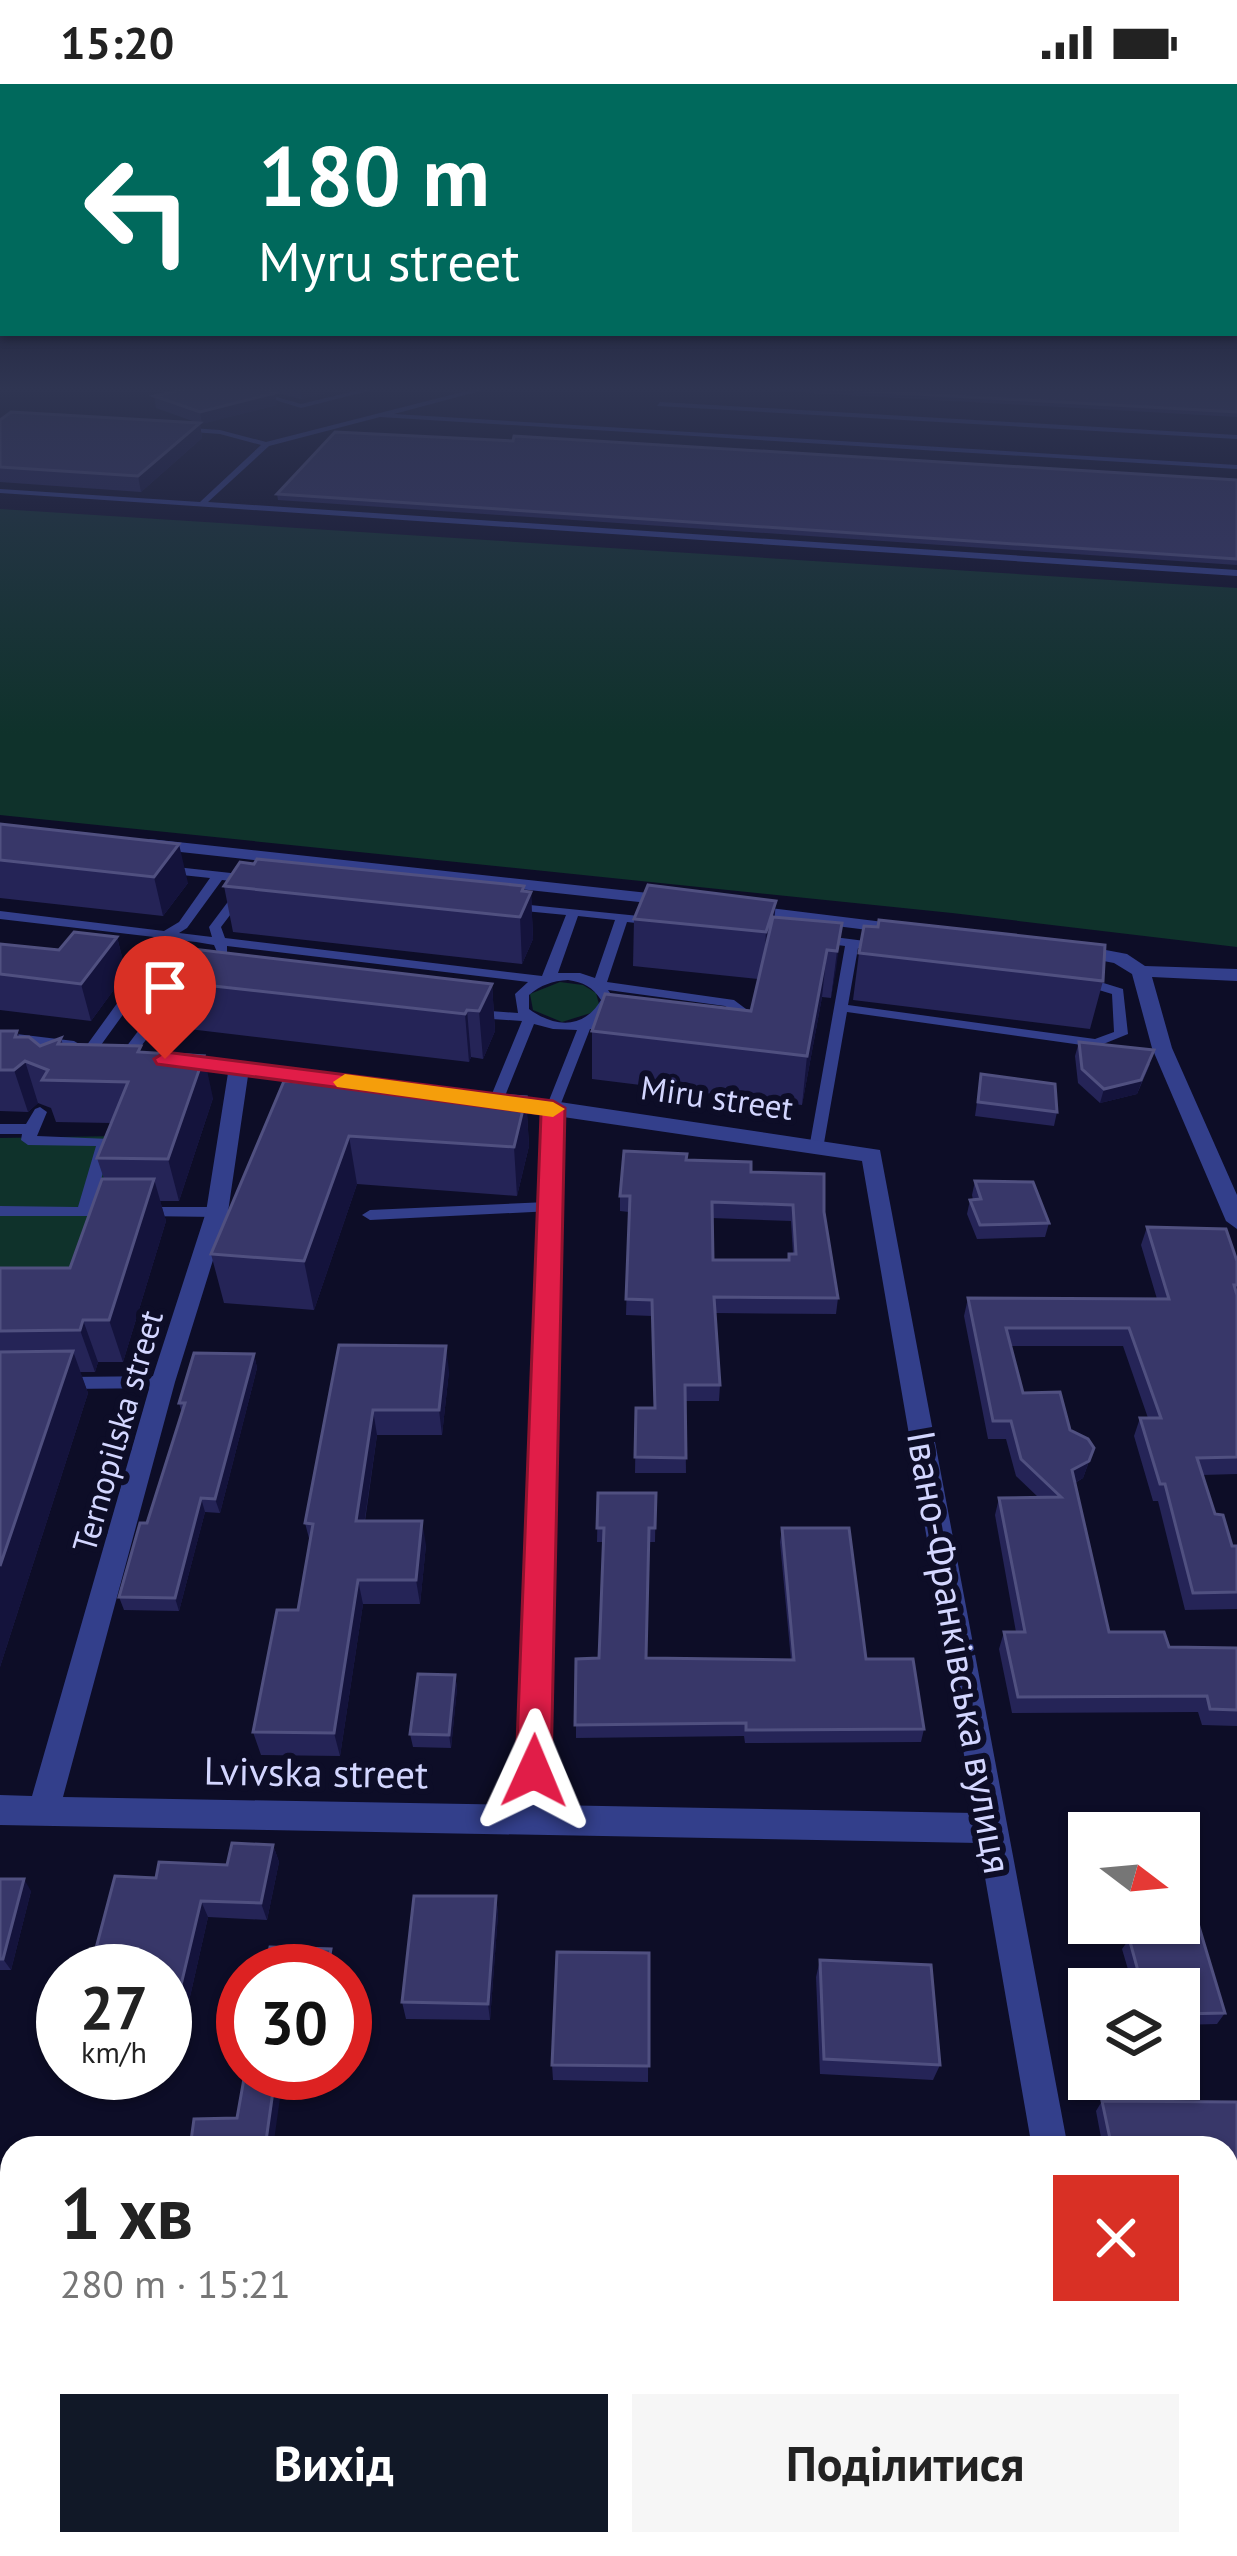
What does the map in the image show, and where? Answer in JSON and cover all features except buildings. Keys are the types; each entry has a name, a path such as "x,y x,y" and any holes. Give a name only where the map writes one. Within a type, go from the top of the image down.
{"street":[{"path":"123,842 703,904"},
{"path":"726,907 933,933"},
{"path":"1048,947 1120,958 1141,971 1237,974"},
{"path":"1141,971 1162,1048 1237,1220"},
{"path":"0,1038 62,1054 91,1049 449,1095"},
{"name":"Ternopilska street","path":"44,1810 163,1382 217,1212 239,1068"},
{"name":"Miru street","path":"473,1098 817,1143 872,1155"},
{"path":"533,1818 553,1108"},
{"name":"Івано-Франківська вулиця","path":"872,1155 1048,2136"},
{"name":"Lvivska street","path":"0,1810 991,1828"}],"lane":[{"path":"208,503 1237,573"},
{"path":"153,868 274,881"},
{"path":"91,1049 148,948 183,925 218,875"},
{"path":"128,1054 177,989 204,974 220,957 215,928 251,879"},
{"path":"504,905 668,922"},
{"path":"530,1018 520,1002 529,986 546,979 573,912"},
{"path":"0,915 546,979 577,977 599,985 729,1003 739,1009 742,1018 740,1028 723,1039"},
{"path":"553,1108 586,1023 605,1009 608,1000 599,985 622,917"},
{"path":"806,938 899,950"},
{"path":"817,1143 852,943"},
{"path":"116,964 204,974"},
{"path":"844,1009 1096,1042 1121,1034 1118,992 1063,977"},
{"path":"456,1012 530,1018 556,1027 586,1023 627,1028"},
{"path":"496,1101 530,1018"},
{"path":"40,1112 28,1140 105,1142 84,1212"},
{"path":"0,1129 32,1130"},
{"path":"370,1215 548,1207"},
{"path":"0,1211 217,1212"},
{"path":"46,1383 163,1382"}],"green space":[{"path":"0,509 1237,588 1237,947 0,815"},
{"path":"560,982 583,985 596,993 599,1004 594,1012 562,1022 533,1010 530,994"},
{"path":"119,1136 67,1300 0,1297 0,1138"}],"slow traffic":[{"path":"345,1082 553,1109"}],"route":[{"path":"165,1059 553,1108 534,1771"}]}
